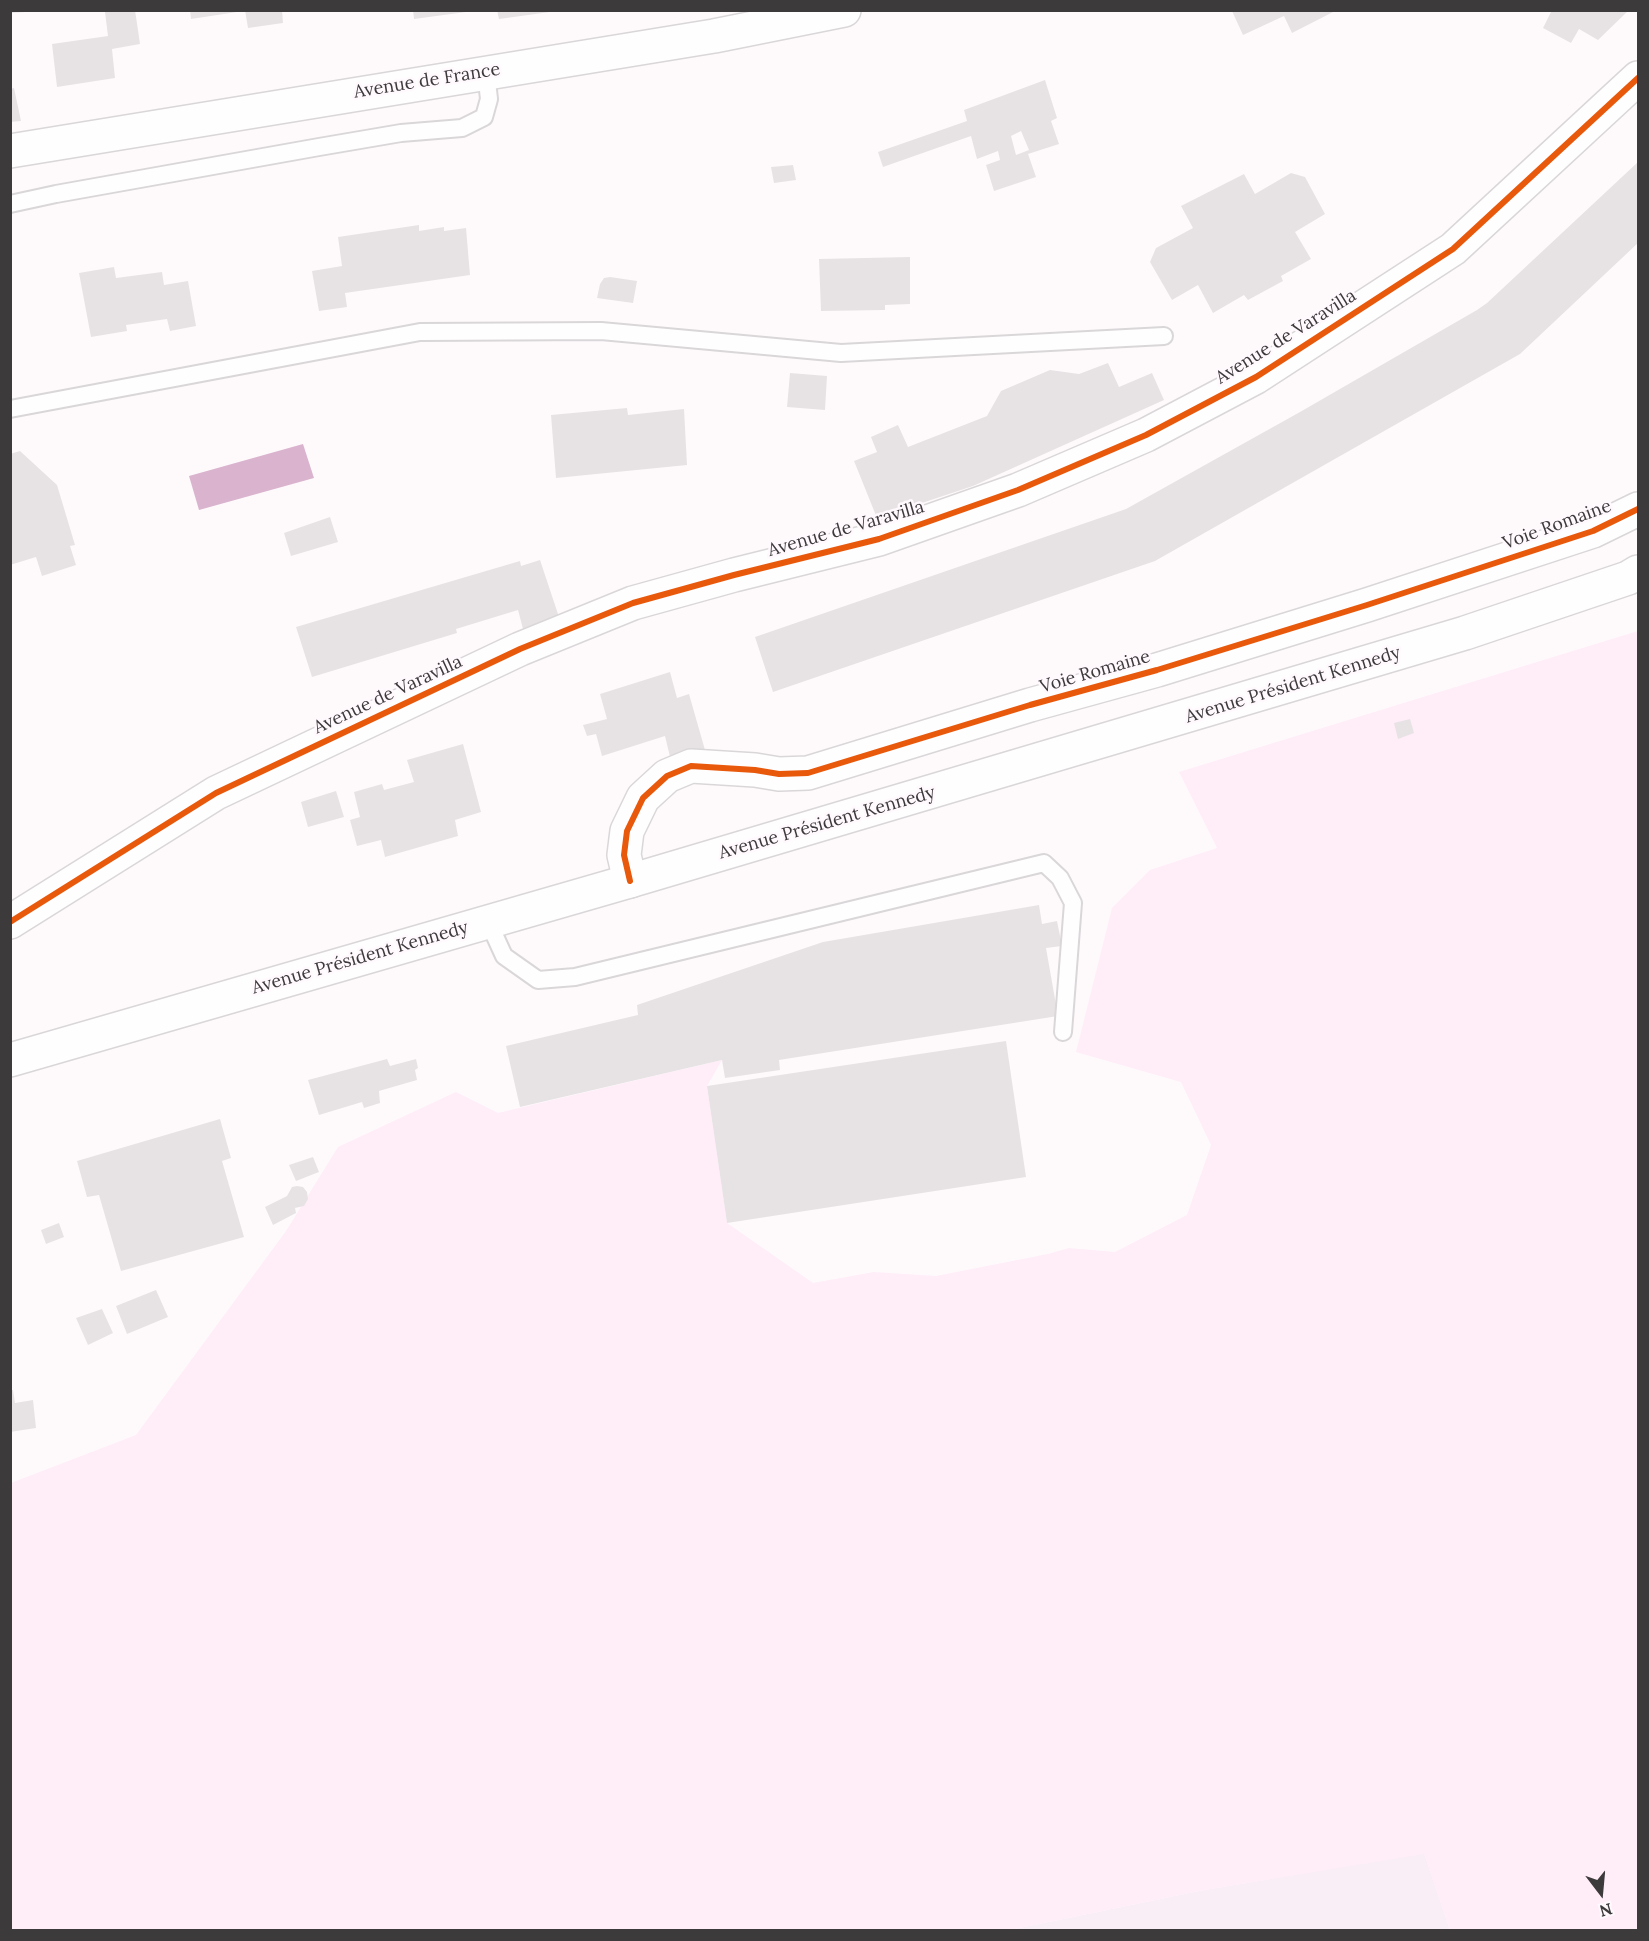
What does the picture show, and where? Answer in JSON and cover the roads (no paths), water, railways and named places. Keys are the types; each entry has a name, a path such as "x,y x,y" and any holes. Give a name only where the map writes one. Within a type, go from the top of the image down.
{"street":[{"name":"Avenue de France","path":"10,151 714,36 802,15 844,10"},
{"name":"Avenue de Varavilla","path":"10,922 216,793 520,649 633,603 879,539 1018,490 1146,435 1256,377 1453,249 1638,78"},
{"name":"Voie Romaine","path":"630,881 624,855 627,831 643,798 668,776 691,766 779,774 808,773 1030,705 1157,670 1367,605 1593,531 1638,509"},
{"name":"Avenue Président Kennedy","path":"10,1060 630,881 1465,633 1628,578 1638,572"}],"lane":[{"path":"10,204 401,133 462,128 484,117 489,99 486,72"},
{"path":"10,409 420,332 601,331 841,353 1164,336"},
{"path":"488,921 504,956 538,980 575,977 1044,862 1060,878 1073,903 1073,929 1064,1032"}]}
